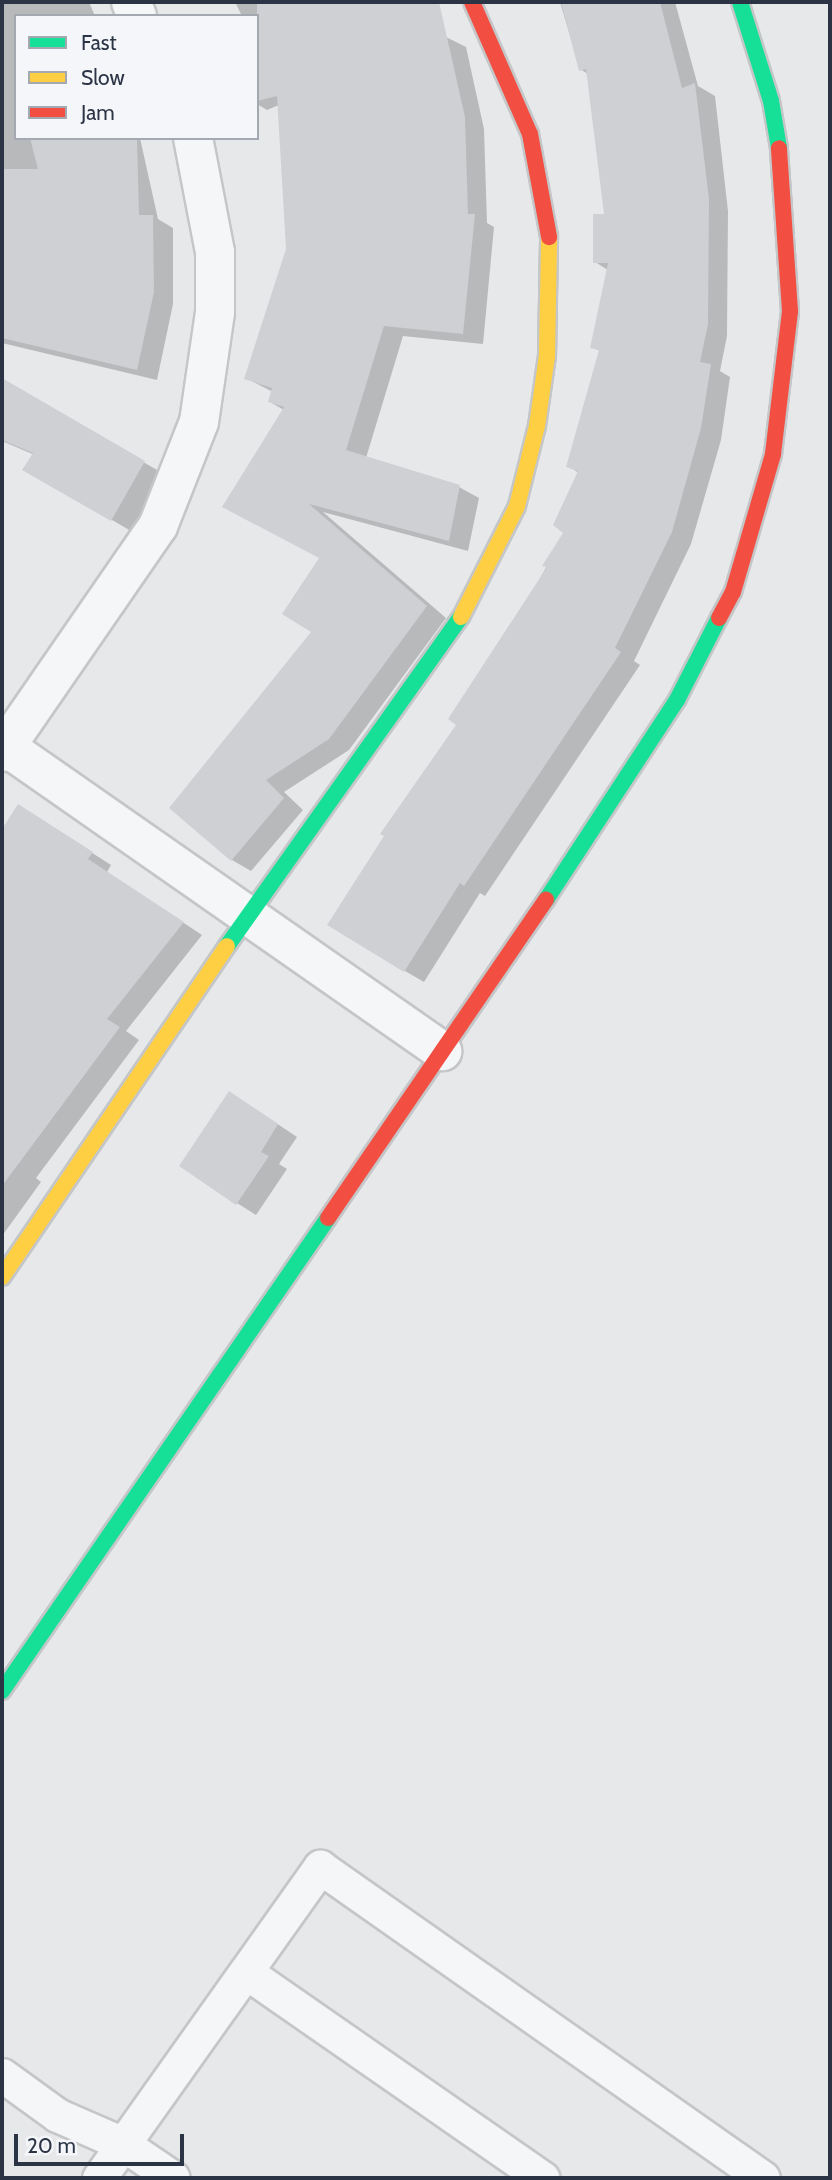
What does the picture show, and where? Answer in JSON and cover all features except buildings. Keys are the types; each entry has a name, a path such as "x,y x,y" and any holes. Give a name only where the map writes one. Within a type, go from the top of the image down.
{"street":[{"path":"2,1277 247,917 373,747 470,604 496,556 528,466 547,356 551,246 530,134 472,2"},
{"path":"2,1691 442,1051 677,699 733,592 755,524 785,383 789,240 771,101 740,2"},
{"path":"192,140 215,253 214,326 199,422 158,526 3,747 442,1051"}],"lane":[{"path":"99,2178 320,1867 762,2178"},
{"path":"246,1972 542,2178"},
{"path":"2,2075 57,2115 123,2144 173,2178"}],"traffic: fast":[{"path":"740,2 771,101 779,148"},
{"path":"227,946 461,617"},
{"path":"546,900 677,700 719,618"},
{"path":"2,1691 328,1218"}],"traffic: slow":[{"path":"461,617 517,506 537,426 547,356 549,237"},
{"path":"2,1277 227,946"}],"traffic: jam":[{"path":"472,2 530,134 549,237"},
{"path":"719,618 733,592 773,454 790,311 779,148"},
{"path":"328,1218 546,900"}]}
